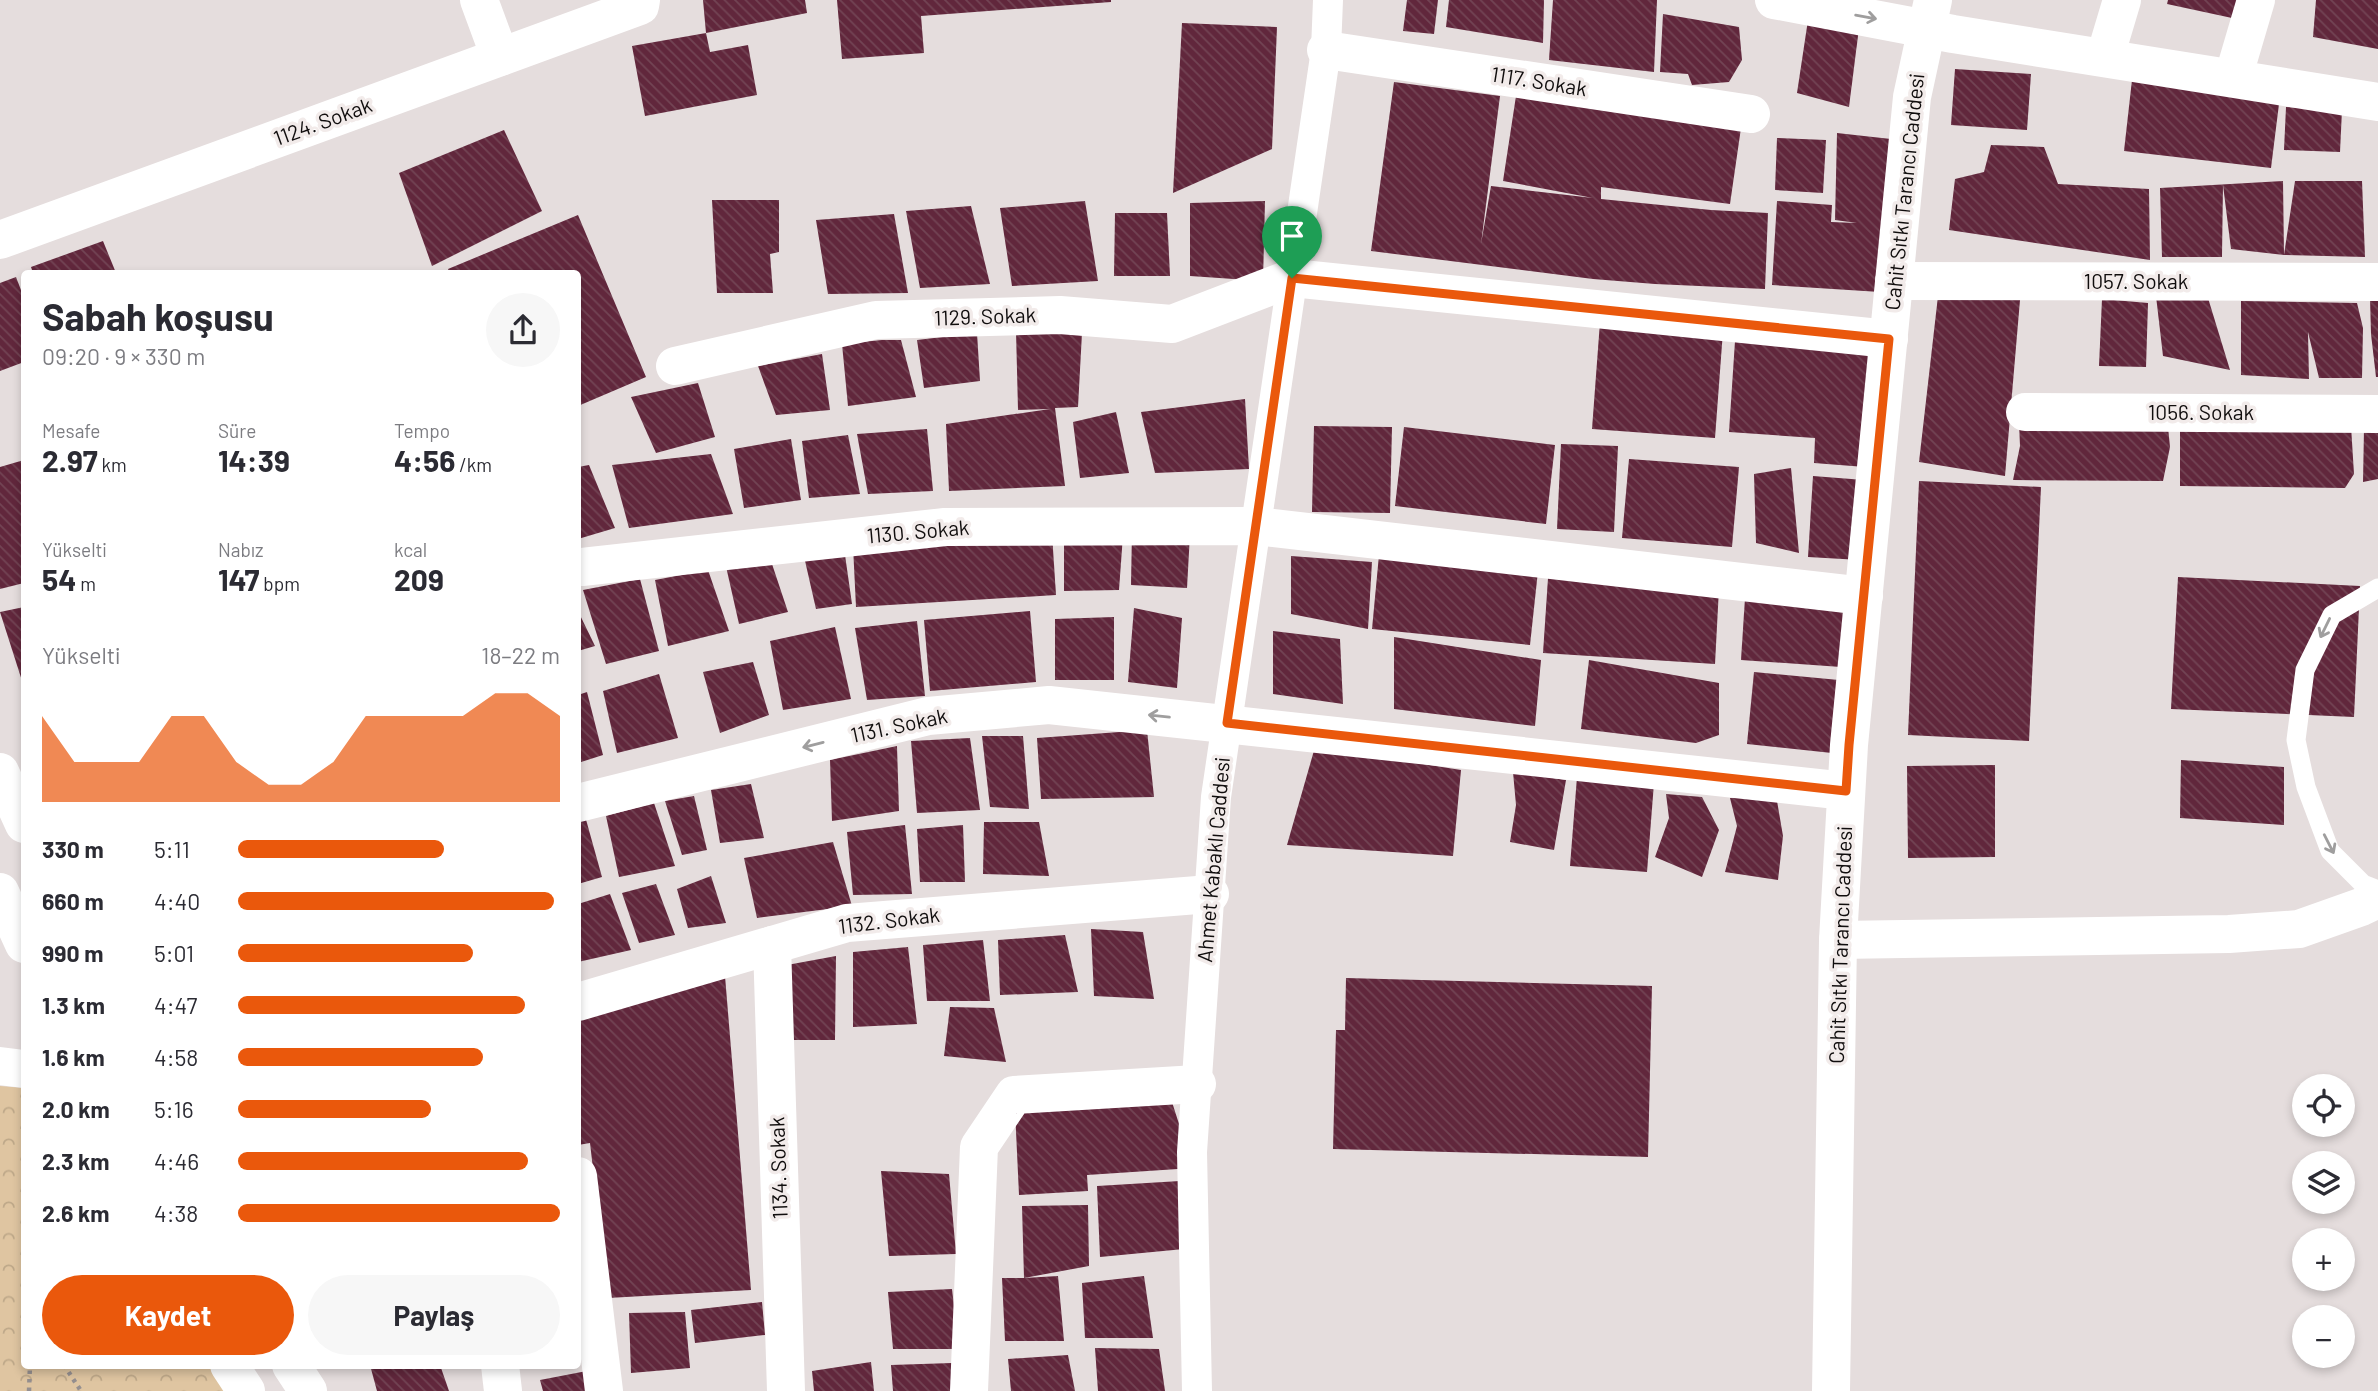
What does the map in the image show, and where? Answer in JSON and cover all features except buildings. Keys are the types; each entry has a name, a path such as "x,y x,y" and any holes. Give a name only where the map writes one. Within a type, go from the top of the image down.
{"street":[{"path":"479,0 500,57"},
{"name":"1124. Sokak","path":"0,240 640,6 641,0"},
{"name":"Ahmet Kabaklı Caddesi","path":"1197,1391 1192,1152 1216,797 1326,50 1328,0"},
{"path":"1774,0 1930,14 1953,34 2378,102"},
{"path":"2105,57 2122,0"},
{"path":"2233,78 2256,0"},
{"name":"Cahit Sıtkı Tarancı Caddesi","path":"1831,1391 1838,940 1849,745 1912,97 1930,14"},
{"name":"1117. Sokak","path":"1326,50 1751,114"},
{"path":"1292,278 1889,339"},
{"name":"1129. Sokak","path":"675,366 876,320 1060,315 1172,324 1292,278"},
{"name":"1057. Sokak","path":"1894,281 2378,282"},
{"name":"1056. Sokak","path":"2025,412 2378,414"},
{"name":"1130. Sokak","path":"582,567 945,527 1255,526 1864,596"},
{"name":"1131. Sokak","path":"581,802 928,716 1049,705 1846,791"},
{"path":"0,772 21,818"},
{"name":"1132. Sokak","path":"581,1001 848,923 1210,894"},
{"path":"2,898 21,938"},
{"path":"1838,940 2229,934 2299,929 2378,899"},
{"name":"1134. Sokak","path":"772,945 786,1391"},
{"path":"0,1066 21,1069"},
{"path":"969,1391 979,1147 1014,1095 1197,1084"},
{"path":"581,1201 604,1391"},
{"path":"232,1369 246,1391"},
{"path":"294,1369 308,1391"},
{"path":"500,1369 503,1391"}],"lane":[{"path":"2378,588 2332,615 2305,670 2296,740 2306,787 2330,851 2363,884 2378,890"}],"path":[{"path":"29,1391 30,1369"},
{"path":"67,1369 81,1391"}],"green space":[{"path":"0,1086 21,1088 21,1369 220,1369 234,1391 0,1391"}],"route":[{"path":"1292,278 1889,339 1846,791 1227,723 1292,278"}]}
